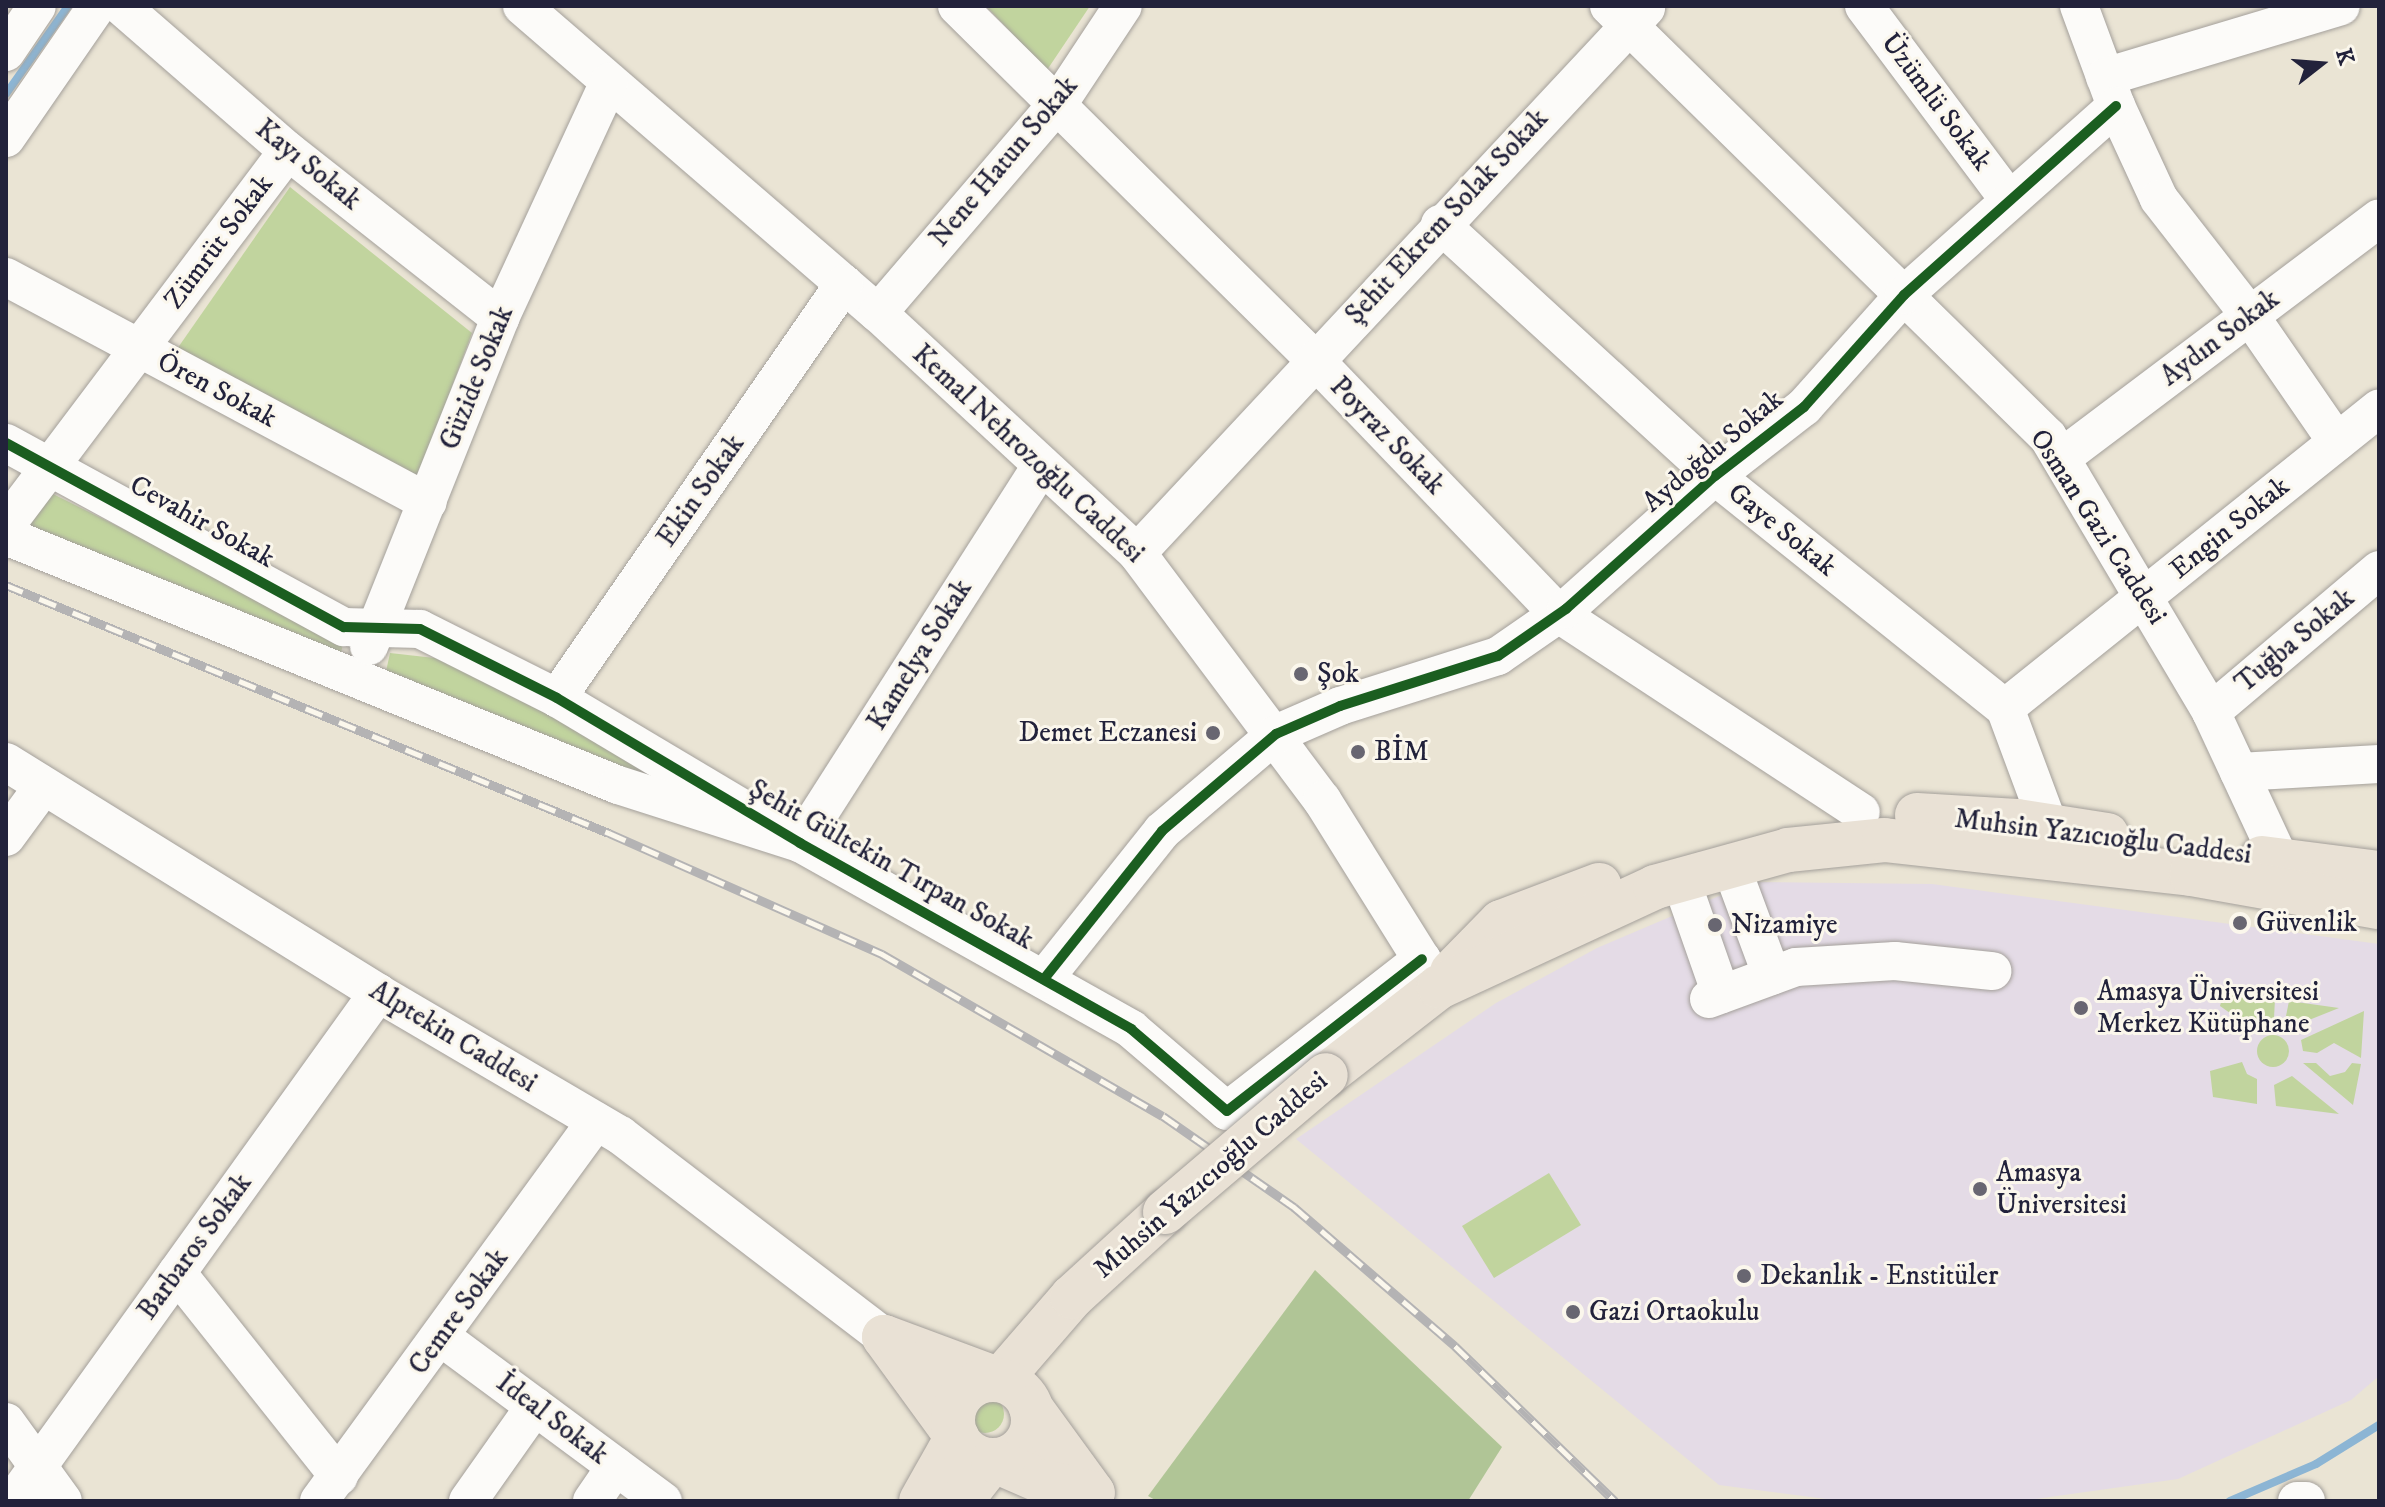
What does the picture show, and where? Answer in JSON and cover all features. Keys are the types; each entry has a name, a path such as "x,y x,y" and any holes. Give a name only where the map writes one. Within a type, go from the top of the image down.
{"main road":[{"name":"Muhsin Yazıcıoğlu Caddesi","path":"1015,1394 1072,1297 1165,1212 1326,1075 1430,973 1501,922 1702,847 1861,812 2049,826 2379,873"},
{"name":"Muhsin Yazıcıoğlu Caddesi","path":"1430,973 1681,880 1788,850 1884,840 2131,866 2379,907"},
{"path":"884,1337 1015,1394 1102,1499"},
{"path":"884,1337 972,1454 1041,1481 1102,1499"},
{"path":"921,1501 957,1437 955,1410 960,1398 981,1382 1015,1394"},
{"path":"961,1501 993,1460 1017,1453 1026,1444 1015,1394"}],"street":[{"path":"6,52 37,6"},
{"path":"6,138 97,6"},
{"name":"Kayı Sokak","path":"121,6 288,151 500,318"},
{"name":"Kemal Nehrozoğlu Caddesi","path":"522,6 878,313 1040,467 1137,553 1276,734 1430,973"},
{"name":"Poyraz Sokak","path":"957,6 1054,107 1315,360 1559,614 1861,812"},
{"name":"Nene Hatun Sokak","path":"878,313 1054,107 1123,6"},
{"name":"Üzümlü Sokak","path":"1864,6 2007,197"},
{"path":"2079,6 2110,92 2159,199 2250,316 2337,442"},
{"path":"2110,92 2341,6"},
{"name":"Şehit Ekrem Solak Sokak","path":"1137,553 1440,224 1628,12"},
{"name":"Osman Gazi Caddesi","path":"1628,12 1904,295 2048,437 2211,712 2280,860"},
{"name":"Güzide Sokak","path":"353,677 379,628 500,318 609,82"},
{"name":"Aydoğdu Sokak","path":"1044,979 1162,831 1276,734 1340,706 1498,656 1559,614 1715,476 1804,407 1904,295 2007,197 2110,92"},
{"name":"Zümrüt Sokak","path":"6,525 288,151"},
{"name":"Aydın Sokak","path":"2061,458 2379,218"},
{"name":"Gaye Sokak","path":"1440,224 1715,476 2005,708"},
{"name":"Ören Sokak","path":"6,277 428,502"},
{"name":"Ekin Sokak","path":"557,698 844,284"},
{"name":"Engin Sokak","path":"2005,708 2379,408"},
{"name":"Cevahir Sokak","path":"6,443 344,627 379,628"},
{"name":"Kamelya Sokak","path":"800,843 1040,467"},
{"path":"6,536 618,785 800,843"},
{"name":"Tuğba Sokak","path":"2211,712 2379,570"},
{"name":"Şehit Gültekin Tırpan Sokak","path":"379,628 420,629 557,698 800,843 1131,1029 1227,1111 1430,973"},
{"path":"2005,708 2049,826"},
{"name":"Alptekin Caddesi","path":"6,762 42,788 378,993 596,1121 884,1337"},
{"path":"2239,772 2379,764"},
{"path":"6,837 42,788"},
{"path":"1731,866 1772,976"},
{"path":"1681,880 1715,997 1796,967 1895,961 1992,971"},
{"name":"Barbaros Sokak","path":"13,1501 378,993"},
{"name":"Cemre Sokak","path":"325,1495 596,1121"},
{"path":"177,1273 325,1495"},
{"name":"İdeal Sokak","path":"441,1337 663,1501"},
{"path":"468,1501 535,1406"},
{"path":"6,1422 63,1501"},
{"path":"592,1501 616,1466"},
{"path":"2297,1501 2306,1501"}],"shaded area":[{"name":"Amasya Üniversitesi","path":"1752,882 1932,884 2379,944 2379,1376 2351,1400 2178,1479 2022,1501 1842,1501 1719,1485 1296,1139 1496,1003 1597,948"}],"green space":[{"path":"986,6 1090,6 1047,70"},
{"path":"290,187 472,333 417,480 177,349"},
{"path":"49,492 344,639 341,653 19,528"},
{"path":"390,653 470,662 752,819 385,676"},
{"path":"2225,988 2275,999 2274,1018 2250,1027 2220,1006"},
{"path":"2289,1001 2339,1008 2294,1026 2285,1021"},
{"path":"2364,1011 2361,1058 2334,1043 2317,1053 2303,1051 2301,1040"},
{"path":"2273,1035 2284,1040 2289,1051 2284,1062 2273,1067 2262,1062 2257,1051 2262,1040"},
{"path":"2242,1062 2247,1074 2257,1079 2257,1104 2213,1097 2210,1071"},
{"path":"2303,1063 2316,1063 2330,1076 2345,1072 2352,1063 2361,1064 2353,1105"},
{"path":"2292,1076 2339,1114 2276,1106 2274,1085"},
{"path":"1549,1173 1581,1225 1494,1278 1462,1226"},
{"path":"1315,1270 1502,1447 1468,1501 1157,1501 1148,1496"},
{"path":"985,1395 998,1401 1004,1414 998,1427 985,1433 972,1427 966,1414 972,1401"}],"waterway":[{"path":"6,94 68,6"},
{"path":"2230,1501 2316,1464 2379,1425"}],"railway":[{"path":"6,585 609,833 882,954 1163,1116 1294,1207 1455,1346 1615,1501"}],"cycle path":[{"path":"1044,979 1162,831 1276,734 1340,706 1498,656 1566,609 1715,476 1804,407 1904,295 2116,106"},
{"path":"6,443 344,627 420,629 557,698 800,843 1131,1029 1227,1111 1422,959"}],"place":[{"name":"Şok","path":"1301,674"},
{"name":"Demet Eczanesi","path":"1213,733"},
{"name":"BİM","path":"1358,752"},
{"name":"Güvenlik","path":"2240,923"},
{"name":"Nizamiye","path":"1715,925"},
{"name":"Amasya Üniversitesi Merkez Kütüphane","path":"2081,1008"},
{"name":"Amasya Üniversitesi","path":"1980,1189"},
{"name":"Dekanlık - Enstitüler","path":"1744,1276"},
{"name":"Gazi Ortaokulu","path":"1573,1312"}]}
